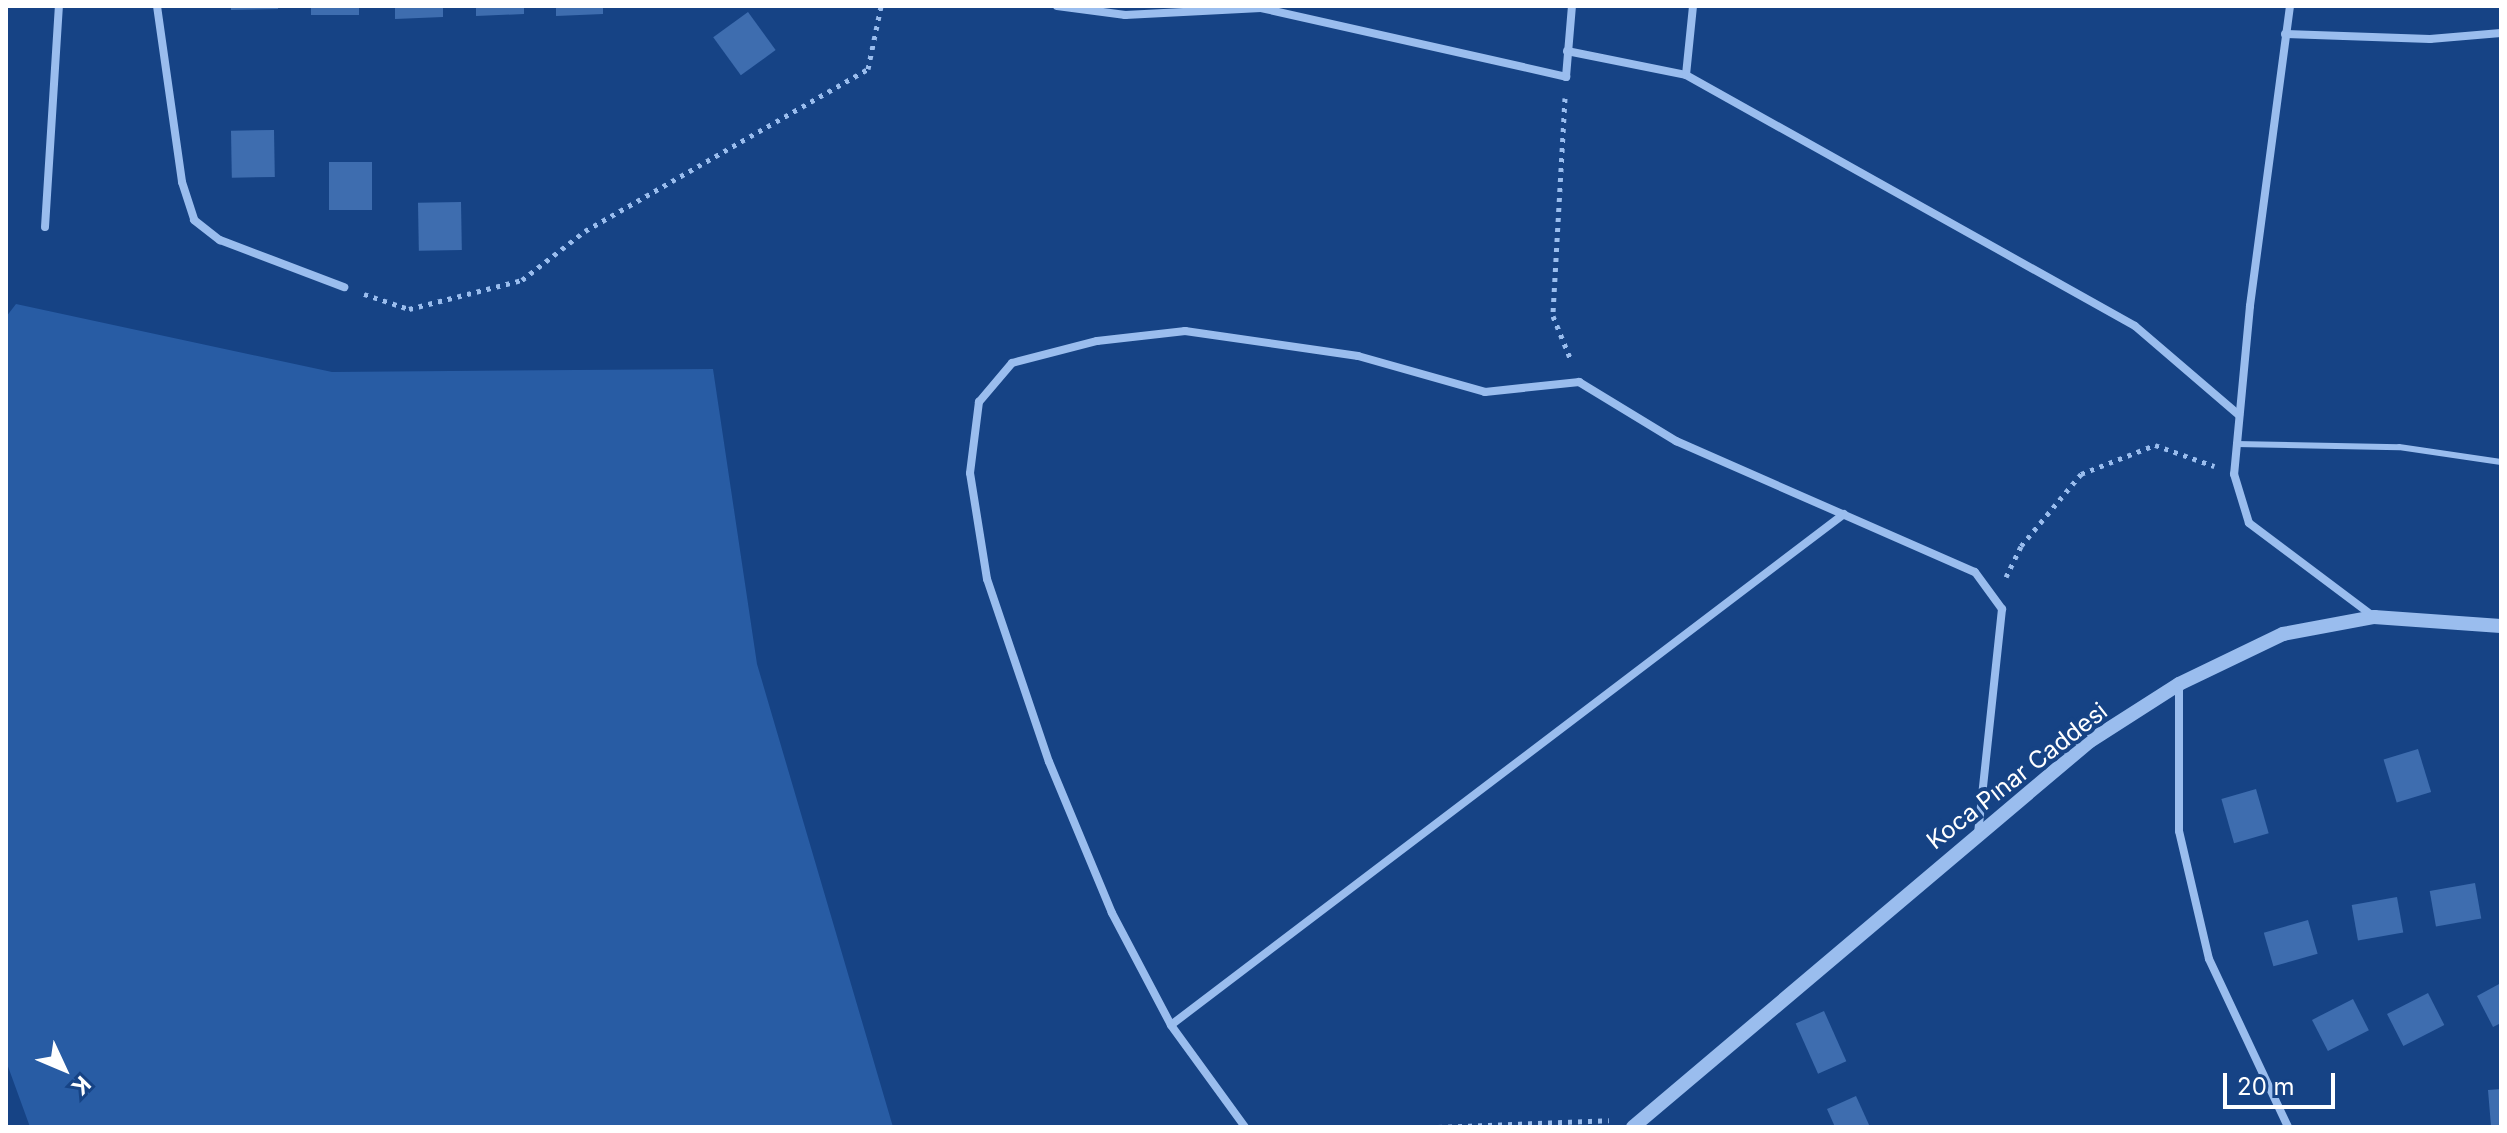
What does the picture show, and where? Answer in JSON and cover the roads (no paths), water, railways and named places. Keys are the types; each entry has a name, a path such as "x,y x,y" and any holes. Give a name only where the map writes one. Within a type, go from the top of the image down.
{"street":[{"path":"45,227 59,6"},
{"path":"157,6 182,182 194,220 220,240 344,287"},
{"path":"1057,6 1125,15 1261,8 1566,77 1572,6"},
{"path":"1686,75 1693,6"},
{"path":"2290,6 2234,474 2249,523 2374,617"},
{"path":"2285,34 2430,39 2501,33"},
{"path":"1567,51 1686,75 2135,326 2239,415"},
{"path":"1245,1127 1171,1025 1112,913 1049,762 987,579 970,473 979,402 1012,363 1097,341 1185,331 1358,356 1485,392 1579,382 1676,441 1975,572 2002,609 1978,832"},
{"path":"1171,1025 1844,514"},
{"name":"Koca Pınar Caddesi","path":"1637,1123 1978,832 2090,741 2179,684 2283,634 2374,617 2501,626"},
{"path":"2179,684 2179,831 2209,959 2288,1127"}],"lane":[{"path":"2236,444 2399,447 2501,462"}]}
